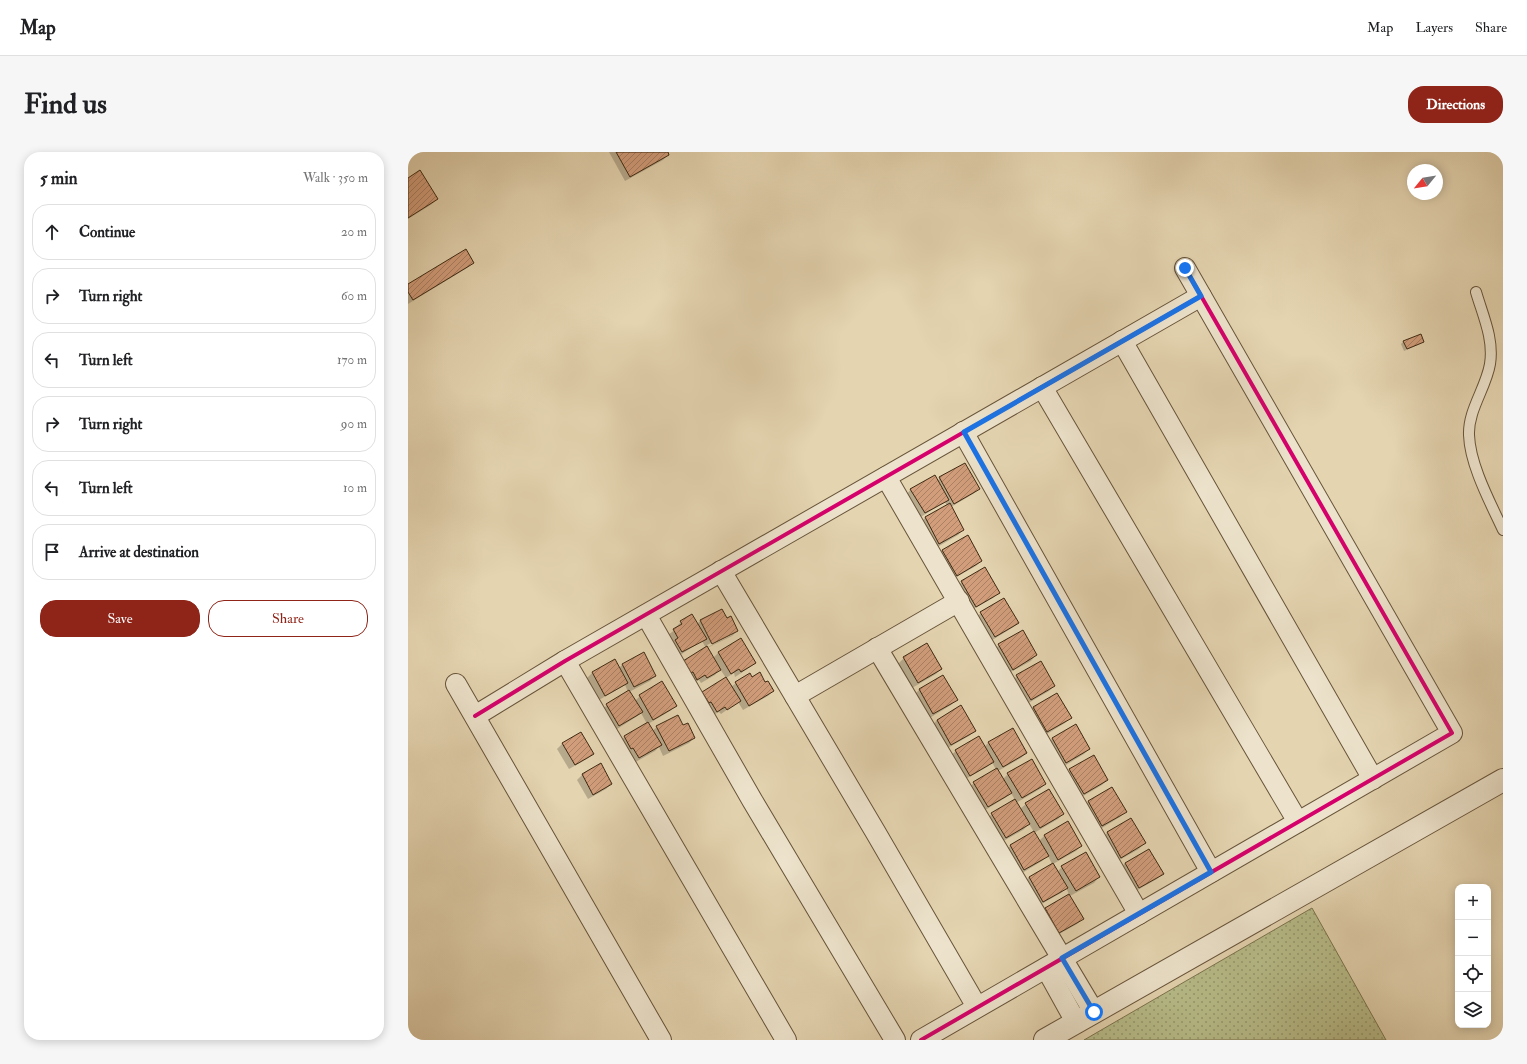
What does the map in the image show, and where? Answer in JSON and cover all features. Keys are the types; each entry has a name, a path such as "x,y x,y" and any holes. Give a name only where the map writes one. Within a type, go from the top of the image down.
{"street":[{"path":"920,1040 1452,733 1185,268"},
{"path":"475,716 565,661 1201,296"},
{"path":"1122,340 1373,779"},
{"path":"1042,387 1298,822"},
{"path":"964,432 1211,872"},
{"path":"886,477 1139,914"},
{"path":"721,571 876,832 977,1007"},
{"path":"795,696 959,601"},
{"path":"646,615 752,800 895,1040"},
{"path":"877,648 1085,1017"},
{"path":"565,661 786,1040"},
{"path":"456,684 660,1040"},
{"path":"1045,1040 1503,780"}],"lane":[{"path":"1476,292 1490,338 1491,354 1490,365 1471,420 1469,434 1471,450 1481,481 1503,530"}],"green space":[{"path":"1312,908 1386,1040 1084,1040"}],"building":[{"path":"616,152 668,152 669,155 630,177"},
{"path":"420,170 438,199 408,218 408,178"},
{"path":"466,249 474,263 413,300 408,292 408,284"},
{"path":"1421,334 1424,342 1407,349 1403,341"},
{"path":"965,463 980,489 954,504 939,477"},
{"path":"935,475 949,500 925,513 910,489"},
{"path":"950,503 964,530 939,544 925,517"},
{"path":"968,535 982,561 957,576 942,550"},
{"path":"985,567 1000,593 976,607 961,581"},
{"path":"1004,598 1019,623 995,637 980,612"},
{"path":"722,609 727,618 731,616 738,631 712,644 700,620"},
{"path":"692,614 707,639 682,652 675,640 678,638 673,629 682,624 680,621"},
{"path":"1023,630 1037,655 1013,670 998,644"},
{"path":"741,638 756,663 741,672 739,669 731,674 718,652"},
{"path":"927,643 942,669 918,683 903,657"},
{"path":"707,646 721,670 707,678 705,675 697,680 693,672 690,673 683,661"},
{"path":"644,652 656,676 634,687 622,664"},
{"path":"615,659 628,683 605,696 592,672"},
{"path":"1041,661 1055,686 1031,700 1016,675"},
{"path":"760,672 765,682 768,681 774,691 749,706 735,682 750,673 752,677"},
{"path":"943,675 958,700 933,714 919,689"},
{"path":"726,677 741,701 727,710 725,707 717,712 702,692"},
{"path":"662,681 677,706 653,720 639,695"},
{"path":"629,690 643,712 619,726 606,704"},
{"path":"1057,693 1072,718 1047,732 1033,707"},
{"path":"961,705 976,731 951,745 937,720"},
{"path":"678,715 683,725 688,723 695,738 669,751 656,726"},
{"path":"648,722 662,745 639,758 633,748 631,749 624,736"},
{"path":"1076,724 1090,749 1066,763 1052,738"},
{"path":"1013,728 1027,753 1003,767 988,742"},
{"path":"581,732 594,754 575,765 562,743"},
{"path":"979,736 994,762 970,776 955,750"},
{"path":"1094,755 1108,780 1084,794 1069,769"},
{"path":"1032,759 1046,784 1022,798 1007,773"},
{"path":"601,763 612,784 593,795 582,774"},
{"path":"997,768 1012,793 988,807 973,782"},
{"path":"1112,787 1127,812 1102,826 1088,801"},
{"path":"1049,789 1064,814 1040,828 1025,803"},
{"path":"1015,799 1030,824 1006,838 991,813"},
{"path":"1131,818 1146,843 1121,858 1107,832"},
{"path":"1068,821 1082,846 1058,860 1044,835"},
{"path":"1034,831 1049,856 1024,870 1010,845"},
{"path":"1149,849 1164,874 1139,888 1125,863"},
{"path":"1086,852 1100,877 1076,891 1061,866"},
{"path":"1053,863 1068,888 1043,902 1029,877"},
{"path":"1069,894 1084,919 1059,933 1045,908"}],"cycle path":[{"path":"921,1040 1452,733 1185,268"},
{"path":"475,716 565,661 1201,296"}],"route":[{"path":"1094,1012 1062,958 1211,872 964,432 1201,296 1185,268"}]}
